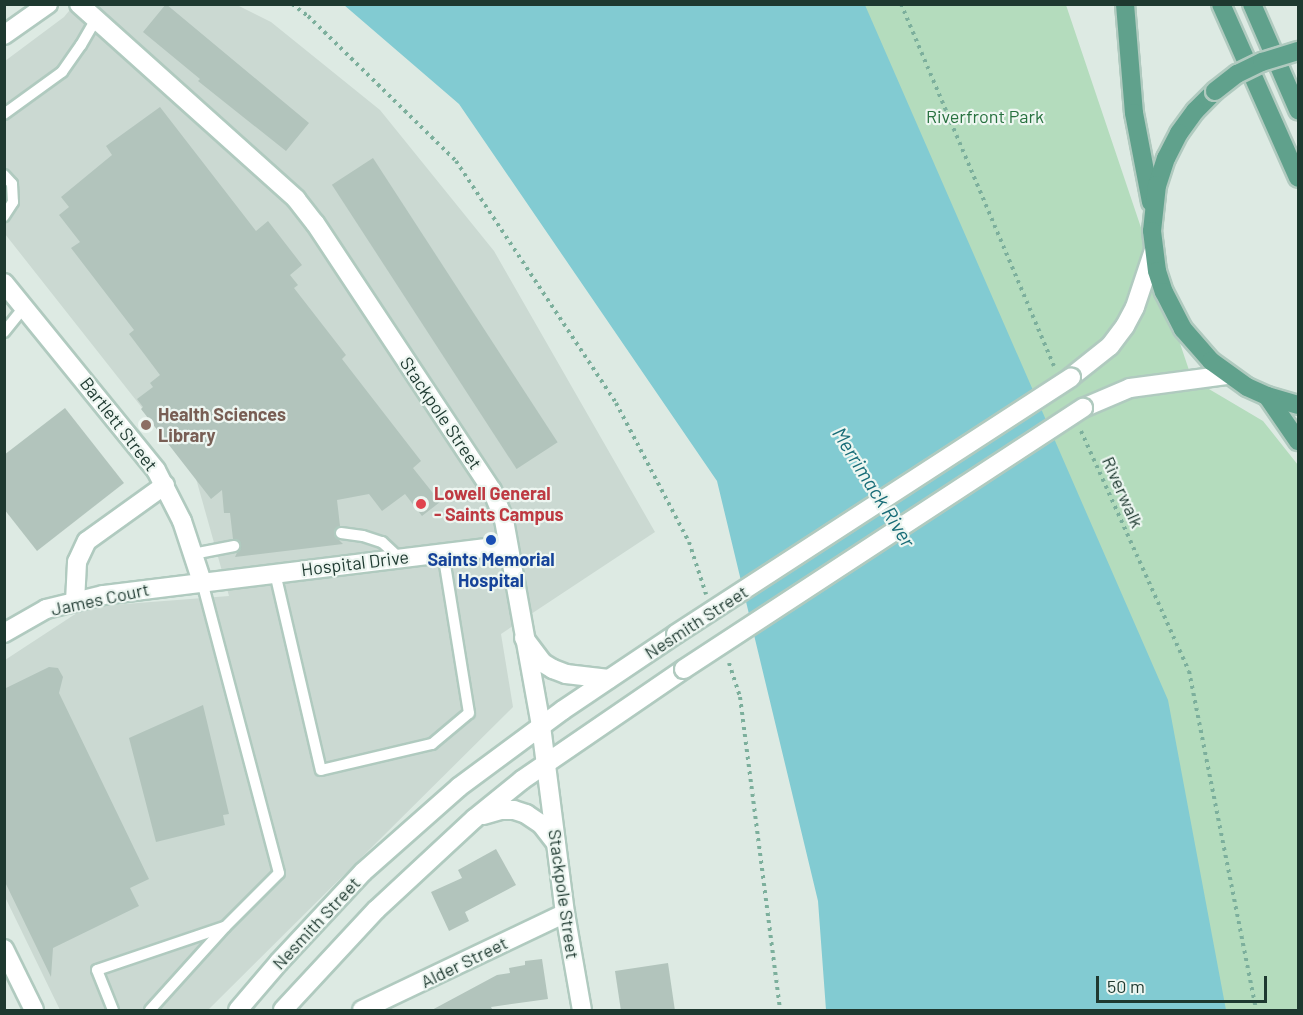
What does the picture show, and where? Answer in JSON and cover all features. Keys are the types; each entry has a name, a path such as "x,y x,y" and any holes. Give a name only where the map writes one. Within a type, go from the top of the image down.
{"main road":[{"path":"4,35 48,4"},
{"name":"Stackpole Street","path":"79,4 275,179 315,223 492,490 504,520 541,726 565,913 582,1011"},
{"path":"1125,4 1134,113 1153,212 1154,250 1164,292 1173,311 1196,346 1228,375 1267,396 1299,405"},
{"path":"1221,4 1299,178"},
{"path":"1252,4 1299,110"},
{"path":"1153,212 1166,158 1179,133 1195,111 1237,74 1262,62 1299,51"},
{"name":"Nesmith Street","path":"238,1011 279,962 363,872 459,788 541,726 609,679 1063,373 1110,346 1136,307 1154,250"},
{"name":"Bartlett Street","path":"4,283 132,437 165,485 202,582"},
{"name":"Nesmith Street","path":"283,1011 376,910 476,817 546,764 684,669 1081,416 1130,388 1228,375"},
{"path":"1267,396 1299,441"},
{"path":"75,602 77,562 87,541 165,485"},
{"name":"Hospital Drive","path":"202,582 508,545"},
{"name":"James Court","path":"4,633 46,609 131,590 202,582"},
{"path":"524,638 543,663 553,669 566,674 609,679"},
{"path":"476,817 501,810 525,813 541,824 557,844"},
{"name":"Alder Street","path":"362,1011 565,913"},
{"path":"4,949 30,1008"}],"lane":[{"path":"4,114 62,72 96,19"},
{"path":"4,175 12,184 13,202 4,216"},
{"path":"4,332 24,307"},
{"path":"341,533 382,542 399,558"},
{"path":"193,554 234,546"},
{"path":"275,573 321,770 432,744 469,713 443,552"},
{"path":"150,1011 225,927 279,873 202,582"},
{"path":"113,1011 97,970 225,927"}],"path":[{"path":"292,4 308,16 456,161 616,403 689,542 707,597"},
{"path":"901,4 1063,373"},
{"name":"Riverwalk","path":"1081,416 1189,671 1257,1011"},
{"path":"726,653 740,698 780,1011"}],"shaded area":[{"name":"Lowell General - Saints Campus","path":"74,5 237,5 271,22 380,110 494,251 655,532 501,634 513,707 208,1010 60,1010 5,897 5,660 86,607 229,596 195,475 5,234 5,61 64,17"}],"green space":[{"name":"Riverfront Park","path":"817,5 1066,5 1192,379 1263,421 1298,465 1298,1010 1213,1010"}],"water":[{"name":"Merrimack River","path":"344,5 865,5 1168,700 1226,1010 826,1010 818,901 717,481 459,104"}],"building":[{"path":"166,4 309,123 286,151 198,81 200,79 143,32"},
{"path":"160,107 256,231 268,221 302,265 290,275 298,285 294,288 346,355 342,359 421,461 413,468 440,502 422,516 405,494 382,511 369,494 337,500 340,526 335,529 334,535 343,544 235,557 241,544 233,539 230,513 224,513 222,490 211,499 141,409 143,407 137,399 153,387 150,383 160,375 129,334 134,330 71,248 80,242 59,215 69,207 61,197 112,155 106,146"},
{"path":"373,158 558,442 517,469 332,185"},
{"path":"65,408 124,483 37,551 4,509 4,455"},
{"path":"49,667 58,668 63,677 59,693 149,879 130,888 139,906 53,948 51,977 4,880 4,689"},
{"path":"203,705 229,814 223,815 225,825 156,842 129,738"},
{"path":"496,849 516,885 465,912 469,921 449,931 431,892 462,878 458,870"},
{"path":"542,959 548,999 491,1007 493,1011 430,1011 497,975 510,973 509,968 525,965 525,961"},
{"path":"668,963 675,1011 621,1011 615,971"}],"place":[{"name":"Health Sciences Library","path":"146,425"},
{"name":"Lowell General - Saints Campus","path":"421,504"},
{"name":"Saints Memorial Hospital","path":"491,540"}]}
